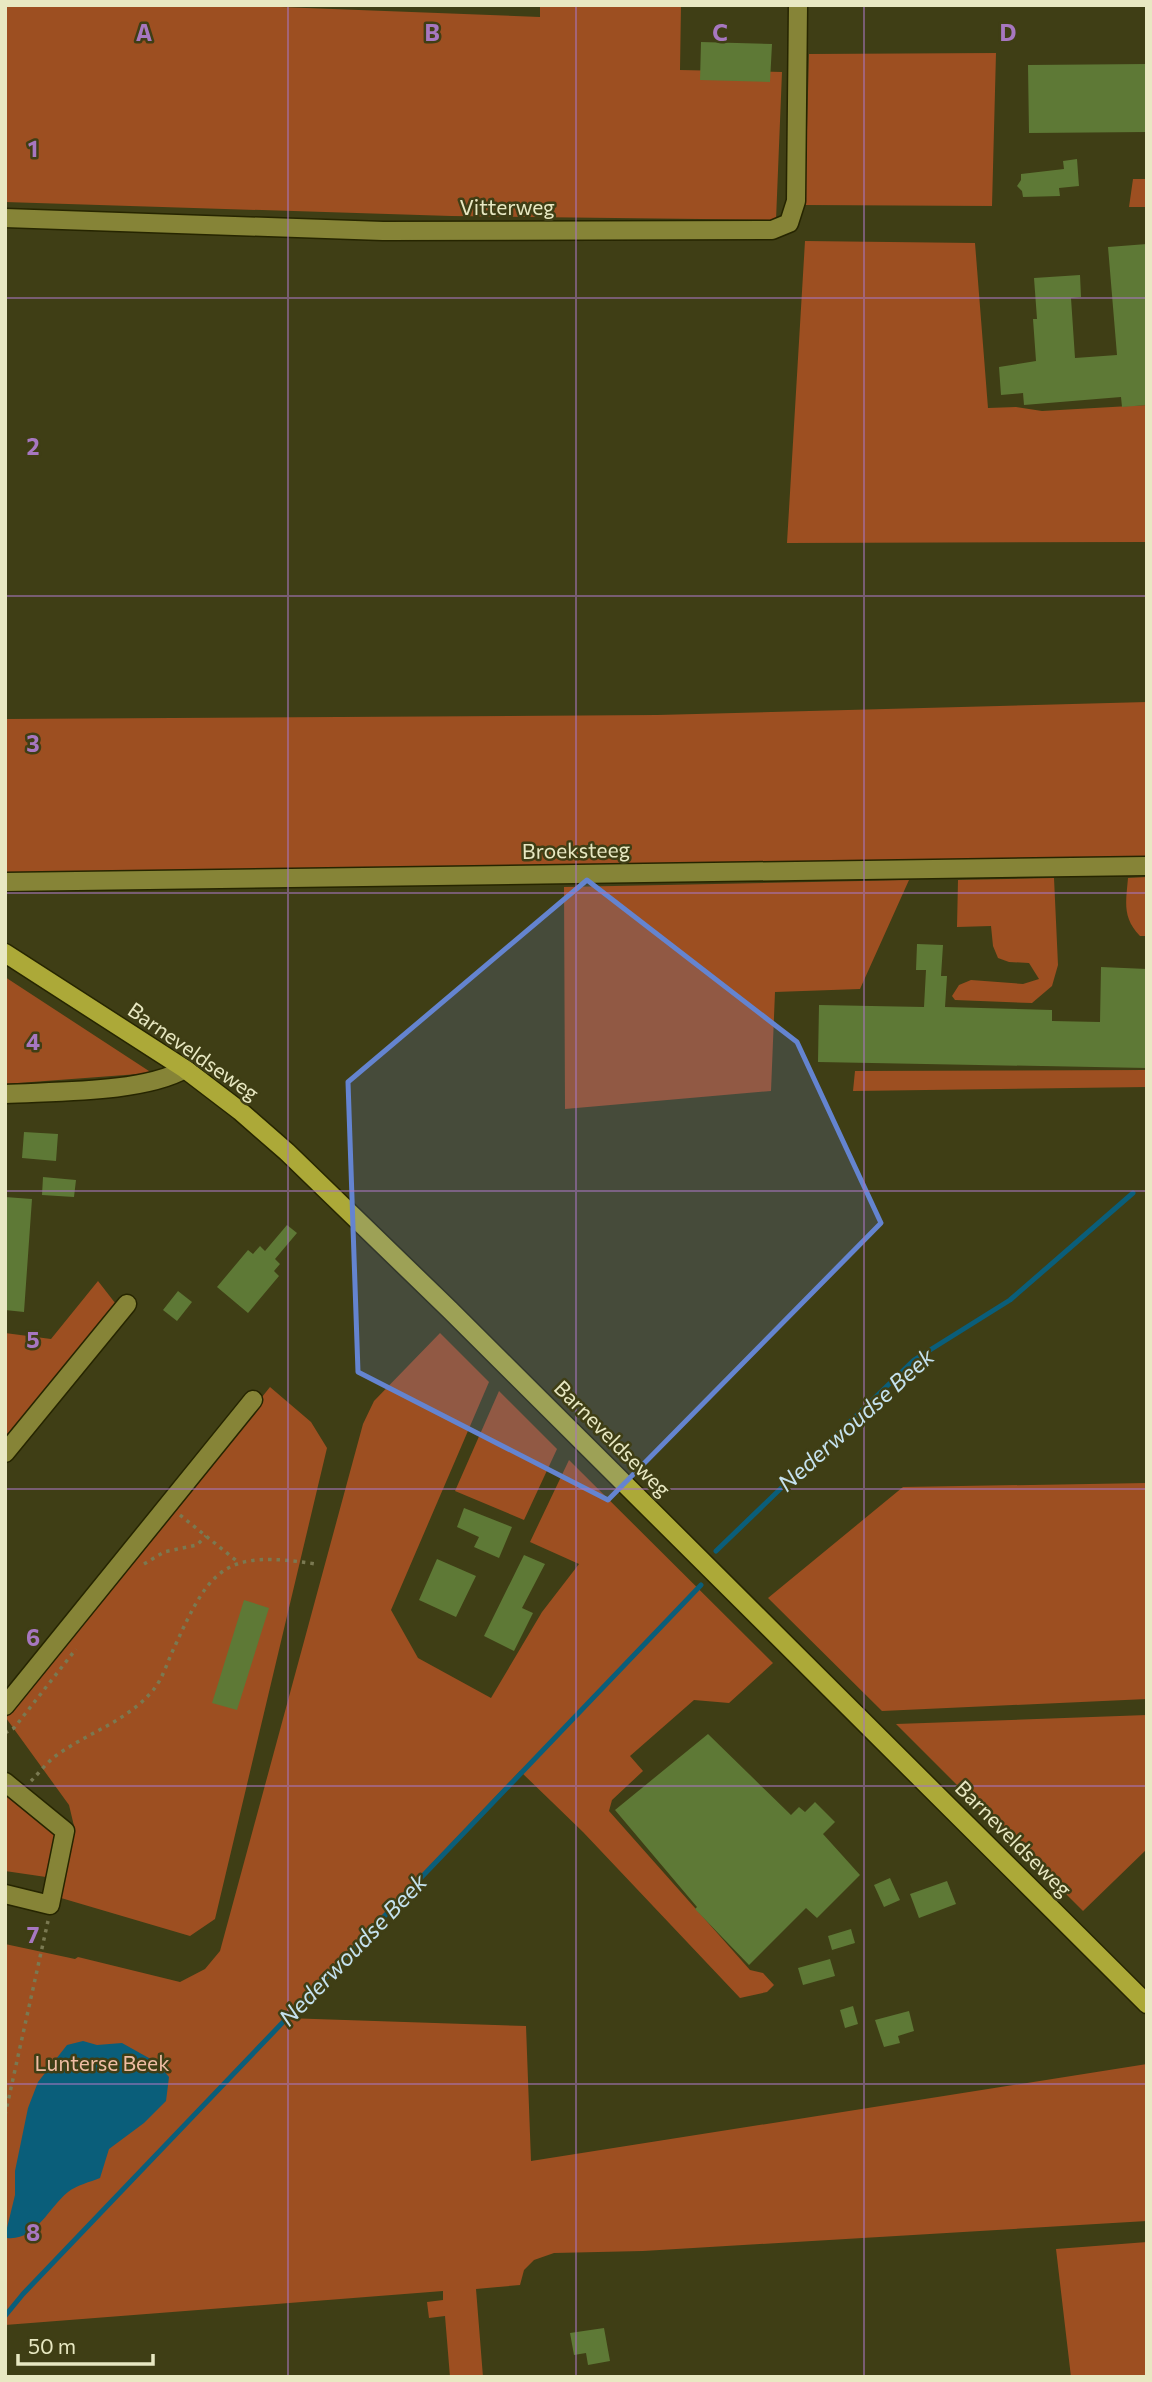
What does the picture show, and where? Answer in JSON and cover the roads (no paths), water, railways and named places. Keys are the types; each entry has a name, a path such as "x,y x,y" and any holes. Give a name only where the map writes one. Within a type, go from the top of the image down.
{"main road":[{"name":"Barneveldseweg","path":"5,953 185,1069 240,1111 287,1152 450,1310 1147,2004"}],"street":[{"name":"Vitterweg","path":"5,218 383,231 772,230 789,223 796,201 798,5"},
{"name":"Broeksteeg","path":"5,882 1147,866"},
{"path":"5,1094 128,1086 170,1078 185,1069"},
{"path":"5,1453 127,1304"},
{"path":"5,1706 253,1400"},
{"path":"5,1894 50,1905 65,1831 12,1787"}],"water":[{"path":"83,2041 97,2045 122,2043 156,2062 169,2077 166,2101 144,2123 109,2149 100,2178 68,2192 34,2229 17,2238 7,2238 15,2195 15,2171 28,2108 38,2082 67,2045"}],"waterway":[{"name":"Nederwoudse Beek","path":"716,1551 914,1360 1010,1300 1133,1193"},
{"name":"Nederwoudse Beek","path":"5,2316 23,2294 701,1585"}],"park label":[{"name":"Lunterse Beek","path":"102,2064"}]}
